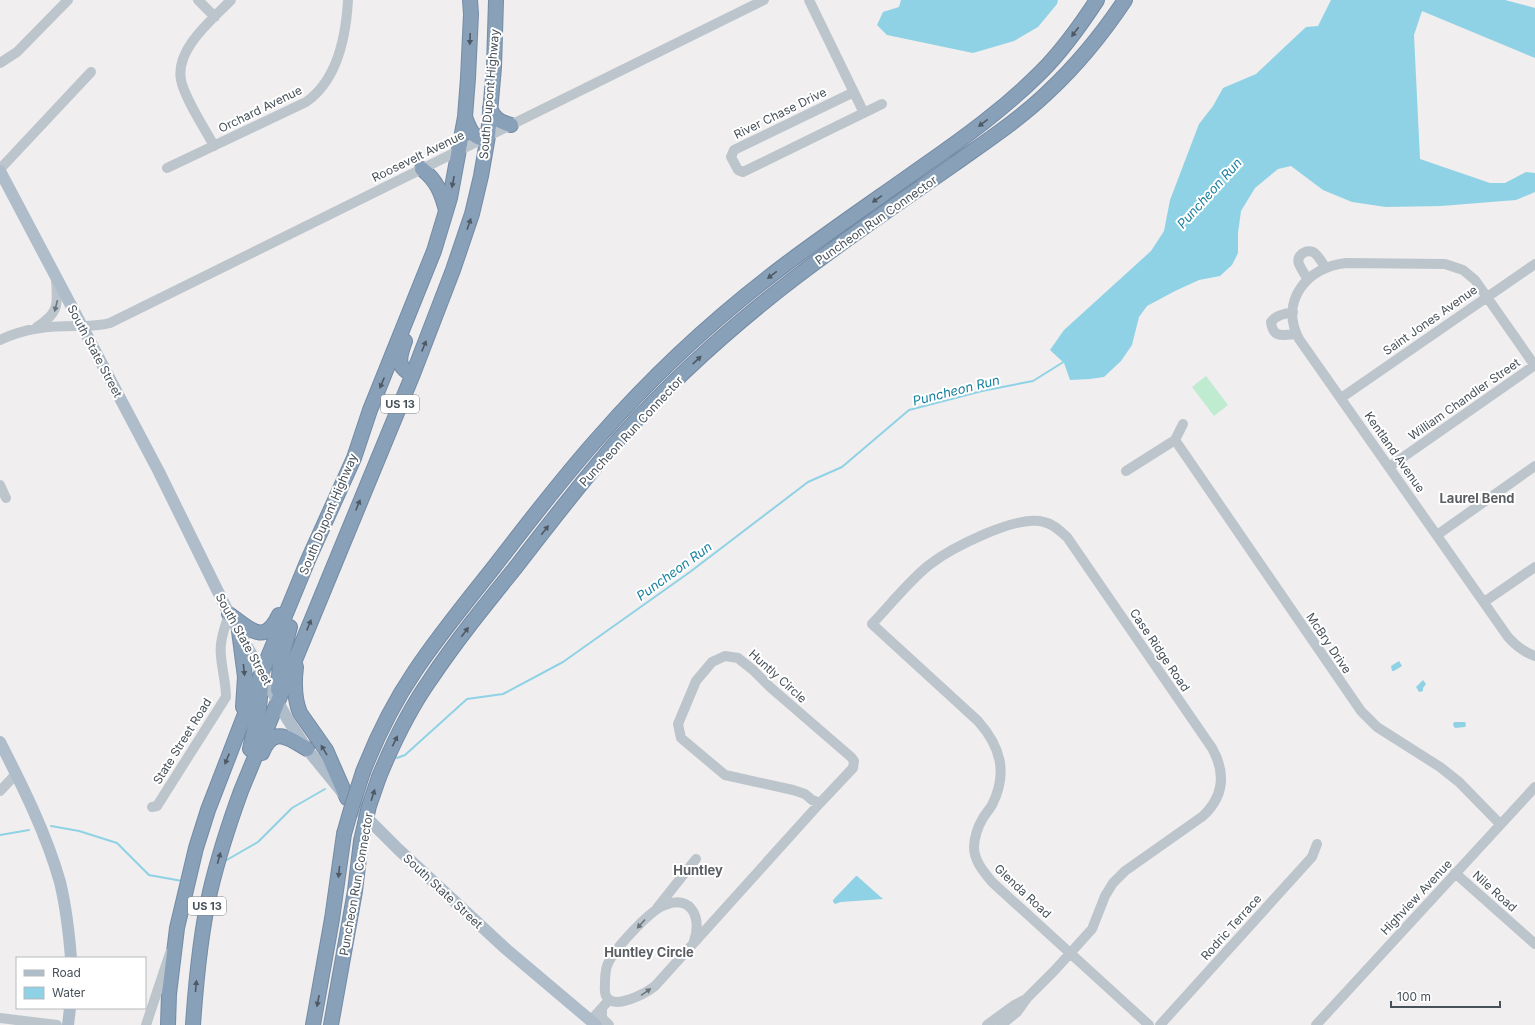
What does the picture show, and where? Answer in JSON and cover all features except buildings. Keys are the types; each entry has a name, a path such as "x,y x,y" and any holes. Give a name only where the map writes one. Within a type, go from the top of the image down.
{"highway":[{"name":"South Dupont Highway","path":"168,1025 170,987 178,928 196,848 222,772 262,672 308,560 354,458 370,410 429,263 446,210 465,117 471,14 470,0"},
{"name":"South Dupont Highway","path":"193,1025 196,983 204,921 223,841 241,791 413,374 453,270 472,214 481,176 490,108 496,25 496,0"},
{"name":"Puncheon Run Connector","path":"313,1025 332,919 344,834 352,806 363,772 385,721 403,689 431,648 554,489 598,437 680,354 754,289 815,242 971,133 1004,106 1038,75 1056,56 1097,0"},
{"name":"Puncheon Run Connector","path":"331,1025 355,891 361,841 369,806 386,759 415,703 454,646 578,488 644,413 718,341 772,296 820,259 995,136 1032,106 1077,62 1104,30 1125,0"},
{"path":"490,108 497,120 511,125"},
{"path":"465,117 472,133 477,137 486,138"},
{"path":"422,169 432,177 440,189 446,210"},
{"path":"413,374 404,370 402,366 402,350 424,292 429,263"},
{"path":"278,701 282,652 295,614 325,540 354,458"},
{"path":"229,614 252,631 260,634 268,631 276,621 285,601 308,560"},
{"path":"239,631 245,677 242,723"},
{"path":"300,648 294,683 300,714 326,750 347,798"},
{"path":"241,791 259,709 262,672"},
{"path":"223,841 247,790 264,747 268,742 276,737 286,736 307,749"}],"main road":[{"name":"South State Street","path":"0,170 158,470 229,614 288,720 307,749 347,798 398,849 506,949 594,1023"},
{"path":"0,742 36,816 60,884 69,932 71,957"},
{"path":"68,1025 70,1009"}],"street":[{"path":"0,63 20,49 68,0"},
{"path":"198,0 215,17"},
{"path":"214,146 185,91 181,80 180,70 186,51 193,41 231,0"},
{"name":"Orchard Avenue","path":"166,168 306,102 315,96 323,87 337,59 347,22 348,0"},
{"name":"Roosevelt Avenue","path":"0,340 15,333 36,328 100,326 118,320 762,0"},
{"path":"809,0 864,113"},
{"path":"0,170 91,72"},
{"name":"River Chase Drive","path":"854,92 734,150 731,157 738,170 743,172 882,104"},
{"path":"1307,279 1298,260 1301,255 1311,251 1316,255 1325,268"},
{"name":"Kentland Avenue","path":"1535,366 1474,280 1463,270 1449,265 1438,263 1333,264 1307,279 1299,289 1296,296 1293,312 1296,334 1508,637 1516,646 1528,654 1535,656"},
{"name":"Saint Jones Avenue","path":"1341,398 1535,264"},
{"path":"36,328 46,321 56,310 58,304 56,276"},
{"path":"1293,312 1279,315 1273,318 1270,322 1272,331 1276,334 1296,334"},
{"name":"William Chandler Street","path":"1389,468 1535,366"},
{"path":"1126,471 1175,440 1184,424"},
{"name":"McBry Drive","path":"1175,440 1361,711 1377,727 1440,767 1459,782 1500,824"},
{"path":"1437,535 1535,466"},
{"path":"0,485 6,498"},
{"name":"Case Ridge Road","path":"872,624 918,575 930,564 945,555 976,538 1014,523 1033,520 1044,522 1057,528 1067,537 1217,757 1221,770 1221,781 1218,796 1213,807 1125,871 1113,883 1105,896 1092,929 1027,998"},
{"path":"1484,602 1535,567"},
{"name":"State Street Road","path":"152,807 157,806 226,697 226,685 221,655 222,634 229,614"},
{"name":"Glenda Road","path":"872,624 978,721 989,733 995,744 1000,760 1001,777 991,806 982,819 977,834 974,848 978,862 992,882 1149,1025"},
{"name":"Huntly Circle","path":"696,859 656,909 618,949 609,962 604,978 605,992 609,1000 616,1001 633,999 648,991 853,768 854,762 851,758 770,687 753,670 738,658 725,656 712,662 696,681 678,724 681,738 725,775 793,790 805,794 812,800 820,803"},
{"path":"0,791 16,774"},
{"name":"Highview Avenue","path":"1316,1025 1535,787"},
{"name":"Rodric Terrace","path":"1160,1025 1312,857 1317,844"},
{"name":"Nile Road","path":"1455,874 1535,944"},
{"name":"Huntly Circle","path":"656,909 664,905 678,902 691,907 694,912 700,916 708,918 714,917 723,911"},
{"path":"694,912 697,925 694,941"},
{"path":"146,1025 178,928"},
{"path":"988,1025 1013,1006 1027,998"},
{"path":"1001,1025 1017,1012 1027,998"},
{"path":"594,1023 602,1008 609,1000"},
{"path":"602,1008 602,1018 609,1025"},
{"path":"0,1018 57,1025"}],"green space":[{"path":"1206,376 1228,405 1214,416 1192,387"}],"water":[{"path":"901,0 1058,0 1057,4 1038,27 1014,41 973,53 887,35 877,25 883,12 899,7"},
{"path":"1331,0 1505,0 1535,8 1535,58 1422,11 1414,35 1420,159 1490,183 1505,183 1526,172 1535,173 1535,192 1516,200 1441,206 1386,207 1352,202 1323,190 1291,166 1278,169 1255,188 1241,211 1238,233 1238,253 1232,265 1220,276 1199,280 1147,306 1139,317 1132,345 1121,361 1104,377 1070,380 1064,363 1050,350 1064,330 1151,251 1164,231 1170,200 1199,124 1213,106 1223,88 1256,74 1306,27 1318,26"},
{"path":"1399,661 1402,666 1392,671 1391,666"},
{"path":"1423,680 1426,684 1423,691 1419,692 1416,687"},
{"path":"1454,722 1465,722 1466,725 1465,727 1455,728 1453,725"},
{"path":"856,876 883,899 841,902 835,904 833,900"}],"waterway":[{"name":"Puncheon Run","path":"397,758 405,755 467,699 503,694 563,662 690,572 808,482 842,467 909,410 982,391 1033,381 1065,361"},
{"name":"Puncheon Run","path":"225,861 258,842 292,808 325,789"},
{"name":"Puncheon Run","path":"51,826 79,831 117,843 149,875 182,881"},
{"name":"Puncheon Run","path":"0,835 29,830"}],"district":[{"name":"Laurel Bend","path":"1477,498"},
{"name":"Huntley","path":"698,870"},
{"name":"Huntley Circle","path":"649,952"}]}
